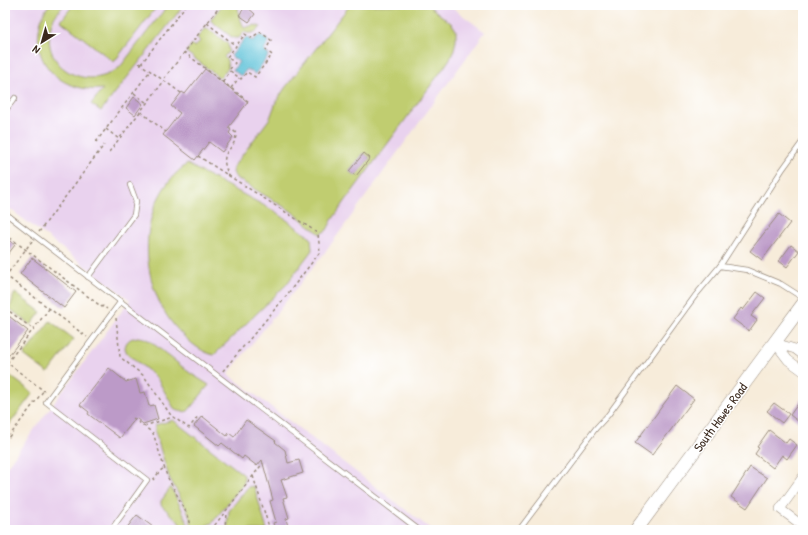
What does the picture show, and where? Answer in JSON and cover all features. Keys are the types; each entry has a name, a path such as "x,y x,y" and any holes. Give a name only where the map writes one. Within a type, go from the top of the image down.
{"main road":[{"name":"South Hawes Road","path":"636,530 803,304"}],"street":[{"path":"775,343 795,349 803,355"},
{"path":"775,343 788,360 803,371"},
{"path":"803,477 780,509 803,526"}],"lane":[{"path":"5,111 15,98"},
{"path":"519,530 596,428 608,416 695,296 720,266 782,170 803,141"},
{"path":"88,277 134,215 136,201 130,185"},
{"path":"5,213 419,530"},
{"path":"720,266 747,270 781,284 803,298"},
{"path":"111,530 147,480 46,402 121,302"}],"path":[{"path":"181,93 140,64 186,5"},
{"path":"109,152 220,5"},
{"path":"207,23 236,46"},
{"path":"222,82 235,63 227,57 245,34 251,38 260,32 270,40 266,50 272,55 255,78 247,72 241,79 239,78 231,88"},
{"path":"184,52 248,102"},
{"path":"230,71 239,78"},
{"path":"96,142 150,72"},
{"path":"134,93 147,103"},
{"path":"140,112 166,132"},
{"path":"229,127 236,133 236,138 224,158 224,167 229,176"},
{"path":"106,129 119,139"},
{"path":"91,341 5,276 104,146"},
{"path":"198,156 312,229 318,234 320,252 286,296 219,377"},
{"path":"5,234 116,316 120,357 144,376 170,414 189,428 199,415"},
{"path":"5,308 33,329"},
{"path":"7,363 49,308"},
{"path":"5,361 50,396"},
{"path":"5,442 44,390"},
{"path":"144,426 173,416"},
{"path":"133,418 153,433 170,483 189,518 192,530"},
{"path":"211,530 263,463"},
{"path":"253,476 270,530"},
{"path":"225,511 225,530"}],"shaded area":[{"path":"5,5 449,5 485,32 326,251 228,374 432,530 5,530 5,469 130,300 5,205"}],"green space":[{"path":"49,5 64,5 53,20 49,38 52,52 58,63 68,71 80,76 93,78 107,75 120,67 168,5 184,5 101,111 91,104 103,89 77,87 65,82 55,76 47,67 41,56 39,27 43,14"},
{"path":"73,5 158,5 114,62 61,21"},
{"path":"222,5 238,5 239,15 244,28 254,25 261,27 253,32 244,32 239,38 233,38 211,21"},
{"path":"350,5 428,5 452,24 456,30 454,49 445,66 349,196 332,220 327,230 320,234 291,211 236,178 233,172 234,166 270,118 276,102 285,88","holes":["364,153 370,158 355,176 349,171"]},
{"path":"207,28 228,44 229,51 224,57 227,60 228,68 220,78 186,52 192,44 195,47 200,41 197,38 204,29"},
{"path":"187,164 276,212 311,238 312,250 286,285 214,355 203,351 192,343 170,320 158,298 150,275 148,250 150,225 157,202 169,181"},
{"path":"15,293 41,312 31,325 9,308"},
{"path":"50,321 74,339 48,373 24,355"},
{"path":"138,337 150,341 190,373 209,385 188,411 183,412 175,410 158,380 127,353 125,348 126,343 131,339"},
{"path":"5,372 33,393 5,430"},
{"path":"173,420 244,475 244,483 212,523 196,530 193,530 188,512 169,477 155,432 155,425"},
{"path":"254,486 267,530 227,530 229,511 248,487"},
{"path":"171,487 190,530 183,530 178,521 161,505 161,501"}],"water":[{"path":"260,35 269,41 264,51 269,55 255,74 247,69 241,76 233,70 239,62 231,56 246,37 252,41"}],"building":[{"path":"246,6 255,14 249,22 239,15"},
{"path":"205,69 248,102 228,128 231,130 229,133 233,137 222,152 209,142 195,160 163,135 180,113 171,106 182,92 185,94"},
{"path":"134,97 143,104 135,115 126,108"},
{"path":"364,153 370,158 356,176 349,171"},
{"path":"779,214 790,223 762,260 750,251"},
{"path":"5,237 15,245 5,258"},
{"path":"791,245 799,251 787,267 779,261"},
{"path":"32,258 76,292 64,308 20,274"},
{"path":"757,292 765,298 751,316 757,320 749,331 733,319 741,308 743,310"},
{"path":"5,313 28,331 5,360"},
{"path":"109,368 126,382 136,379 140,393 145,392 149,406 154,405 158,419 143,424 136,418 120,438 88,414 89,412 80,405"},
{"path":"677,386 694,399 652,455 635,443"},
{"path":"803,397 803,425 790,415"},
{"path":"774,403 789,414 782,423 767,411"},
{"path":"202,416 227,436 229,433 234,437 246,420 276,441 275,442 285,450 288,463 299,460 303,473 281,480 287,497 283,498 289,518 286,519 289,530 275,530 273,523 276,522 270,501 273,500 262,460 257,466 244,456 242,459 222,443 219,446 194,426"},
{"path":"769,430 786,443 789,439 797,445 787,459 782,455 773,468 755,454 759,448 757,447"},
{"path":"750,467 767,478 747,508 731,497"},
{"path":"137,515 157,530 125,530"}]}
